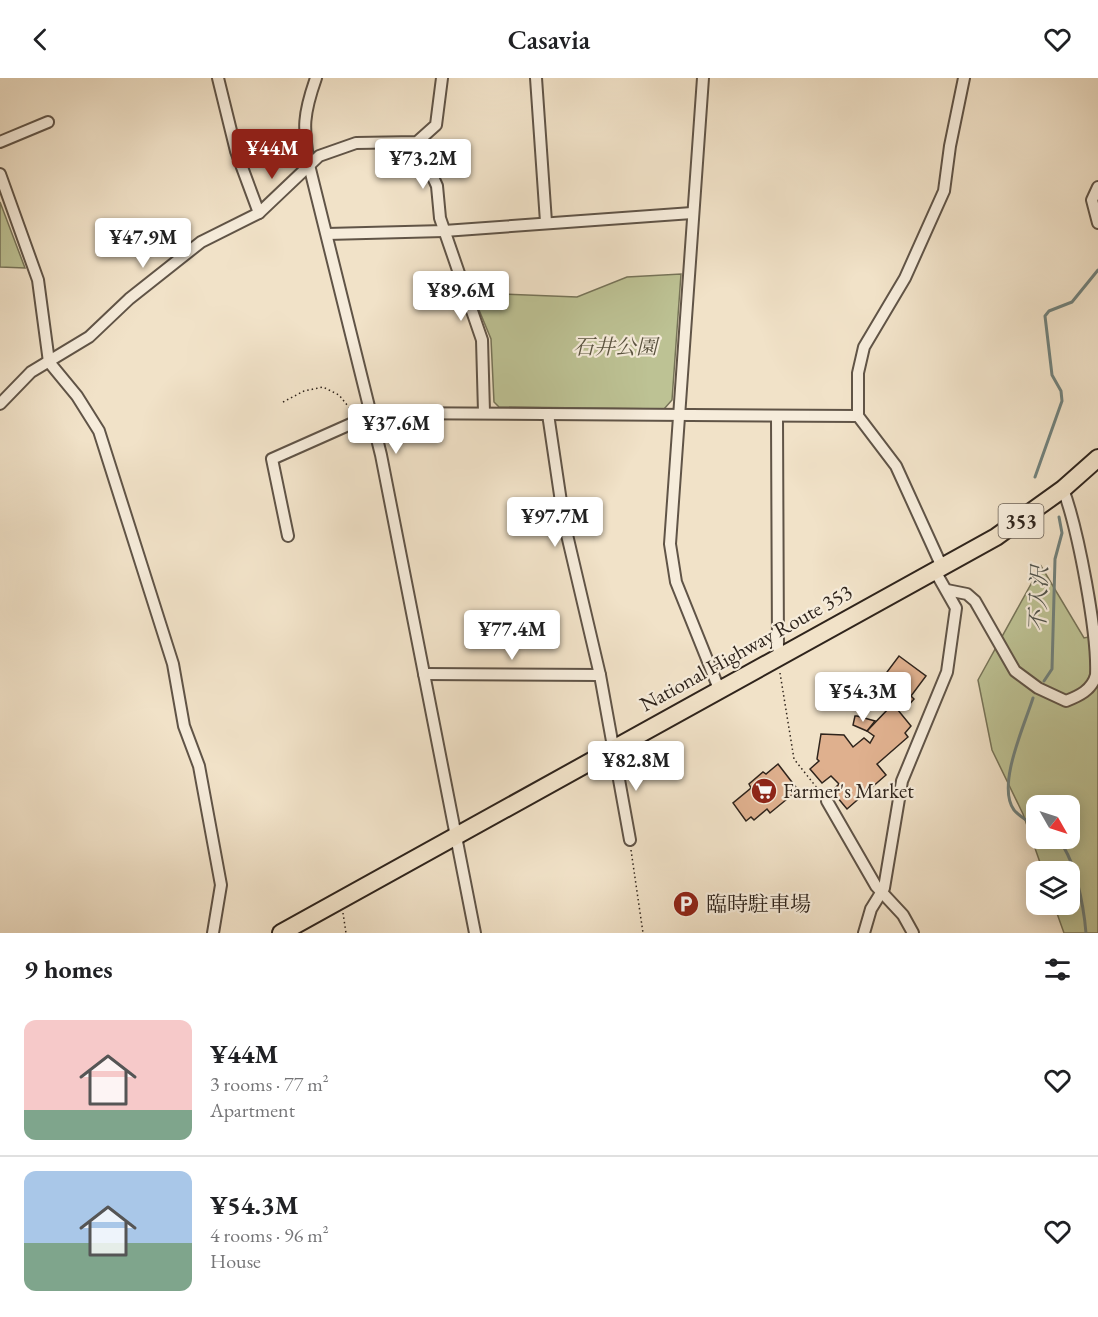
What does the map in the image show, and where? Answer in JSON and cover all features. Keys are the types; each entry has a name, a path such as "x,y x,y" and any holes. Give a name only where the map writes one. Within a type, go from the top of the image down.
{"highway":[{"name":"National Highway Route 353","path":"281,933 996,537 1063,489 1098,458"}],"street":[{"path":"218,78 236,151 259,213"},
{"path":"316,78 304,111 303,129 309,165 372,416 458,834 475,933"},
{"path":"0,404 31,372 89,336 129,299 201,242 259,213 309,165 326,152 357,143 417,142 436,125 442,78"},
{"path":"536,78 546,222"},
{"path":"703,78 670,543 676,582 719,689"},
{"path":"864,933 871,909 883,892 902,781 947,672 956,608 896,466 858,416 859,362 872,332 905,278 944,191 950,146 964,78"},
{"path":"0,142 48,122"},
{"path":"417,142 437,186 444,231 482,340 484,412"},
{"path":"0,174 38,280 49,362 77,396 99,431 173,664 184,726 199,766 221,885 213,933"},
{"path":"1098,187 1092,201 1098,223"},
{"path":"327,234 444,231 693,213"},
{"path":"288,536 272,459 372,416 484,412 777,418 858,416"},
{"path":"548,414 564,522 600,675 630,840"},
{"path":"777,418 777,657"},
{"path":"947,590 967,594 975,601 1015,671 1024,680 1066,701 1080,696 1096,676 1095,628 1085,568 1063,489"},
{"path":"424,674 600,675"},
{"path":"827,801 876,886 903,915 913,933"}],"path":[{"path":"283,402 304,392 323,387 339,394 360,421"},
{"path":"777,657 794,759 827,801"},
{"path":"630,840 643,933"},
{"path":"341,899 346,933"}],"green space":[{"path":"0,202 25,268 0,267"},
{"name":"石井公園","path":"681,274 672,400 664,409 499,407 494,402 491,339 472,293 577,297 627,277"},
{"path":"1041,566 1084,638 1098,635 1098,933 1064,933 1058,915 1080,915 1080,861 1039,861 1035,849 1080,849 1080,795 1026,795 1026,823 992,750 978,680"}],"building":[{"path":"899,656 926,676 911,696 914,699 907,707 904,705 900,710 895,706 900,700 878,684"},
{"path":"893,704 911,726 905,733 908,737 877,764 886,775 847,809 832,791 839,784 831,776 822,783 810,769 819,761 817,759 821,734 844,735 853,747 864,738 870,743 874,736 867,731"},
{"path":"855,716 875,721 867,731 853,725"},
{"path":"778,764 798,790 770,813 767,809 754,820 751,817 746,821 733,803 751,788 749,784 763,772 766,774"}],"waterway":[{"name":"不入沢","path":"1035,477 1062,401 1061,391 1052,375 1045,316 1049,311 1072,302 1098,270"},
{"name":"不入沢","path":"1044,681 1052,669 1055,559 1062,533 1059,517"},
{"name":"不入沢","path":"1026,820 1014,810 1009,799 1008,786 1014,755 1033,698"},
{"name":"不入沢","path":"1064,849 1081,897 1086,933"}],"place":[{"name":"Farmer's Market","path":"764,791"},
{"name":"臨時駐車場","path":"686,904"}]}
